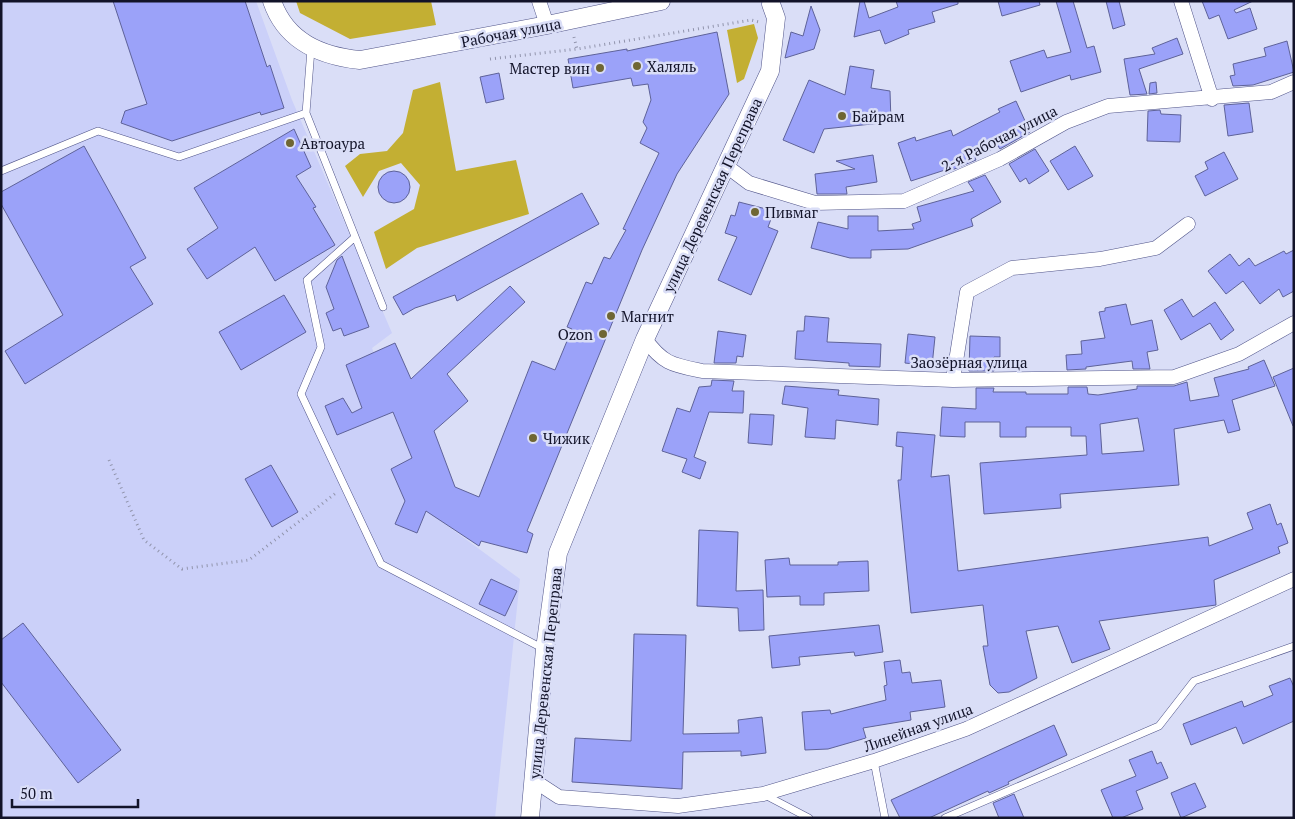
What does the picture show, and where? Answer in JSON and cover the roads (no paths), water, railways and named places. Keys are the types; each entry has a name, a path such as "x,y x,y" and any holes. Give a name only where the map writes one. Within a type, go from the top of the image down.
{"street":[{"path":"272,1 291,32 310,49"},
{"path":"539,1 547,26"},
{"name":"Рабочая улица","path":"310,49 336,57 360,60 547,26 661,1"},
{"path":"1181,1 1212,99"},
{"name":"улица Деревенская Переправа","path":"530,818 544,649 558,553 645,339 770,71 776,18 771,2"},
{"name":"2-я Рабочая улица","path":"725,165 749,184 815,203 904,201 1000,159 1066,122 1108,106 1212,99 1271,92 1294,82"},
{"path":"953,380 968,292 1012,268 1100,259 1156,248 1188,224"},
{"name":"Заозёрная улица","path":"645,339 658,357 678,366 702,371 953,380 1174,377 1239,354 1294,323"},
{"name":"Линейная улица","path":"533,780 559,797 678,806 763,794 874,761 966,729 1294,578"}],"lane":[{"path":"310,49 306,113 383,306"},
{"path":"1,171 98,131 179,158 306,113"},
{"path":"355,237 307,280 321,347 301,394 381,564 544,649"},
{"path":"945,818 1159,726 1194,680 1294,646"},
{"path":"874,761 885,818"},
{"path":"763,794 809,818"}],"place":[{"name":"Халяль","path":"637,66"},
{"name":"Мастер вин","path":"600,68"},
{"name":"Байрам","path":"842,116"},
{"name":"Автоаура","path":"290,143"},
{"name":"Пивмаг","path":"755,212"},
{"name":"Магнит","path":"611,316"},
{"name":"Ozon","path":"603,334"},
{"name":"Чижик","path":"533,438"}]}
